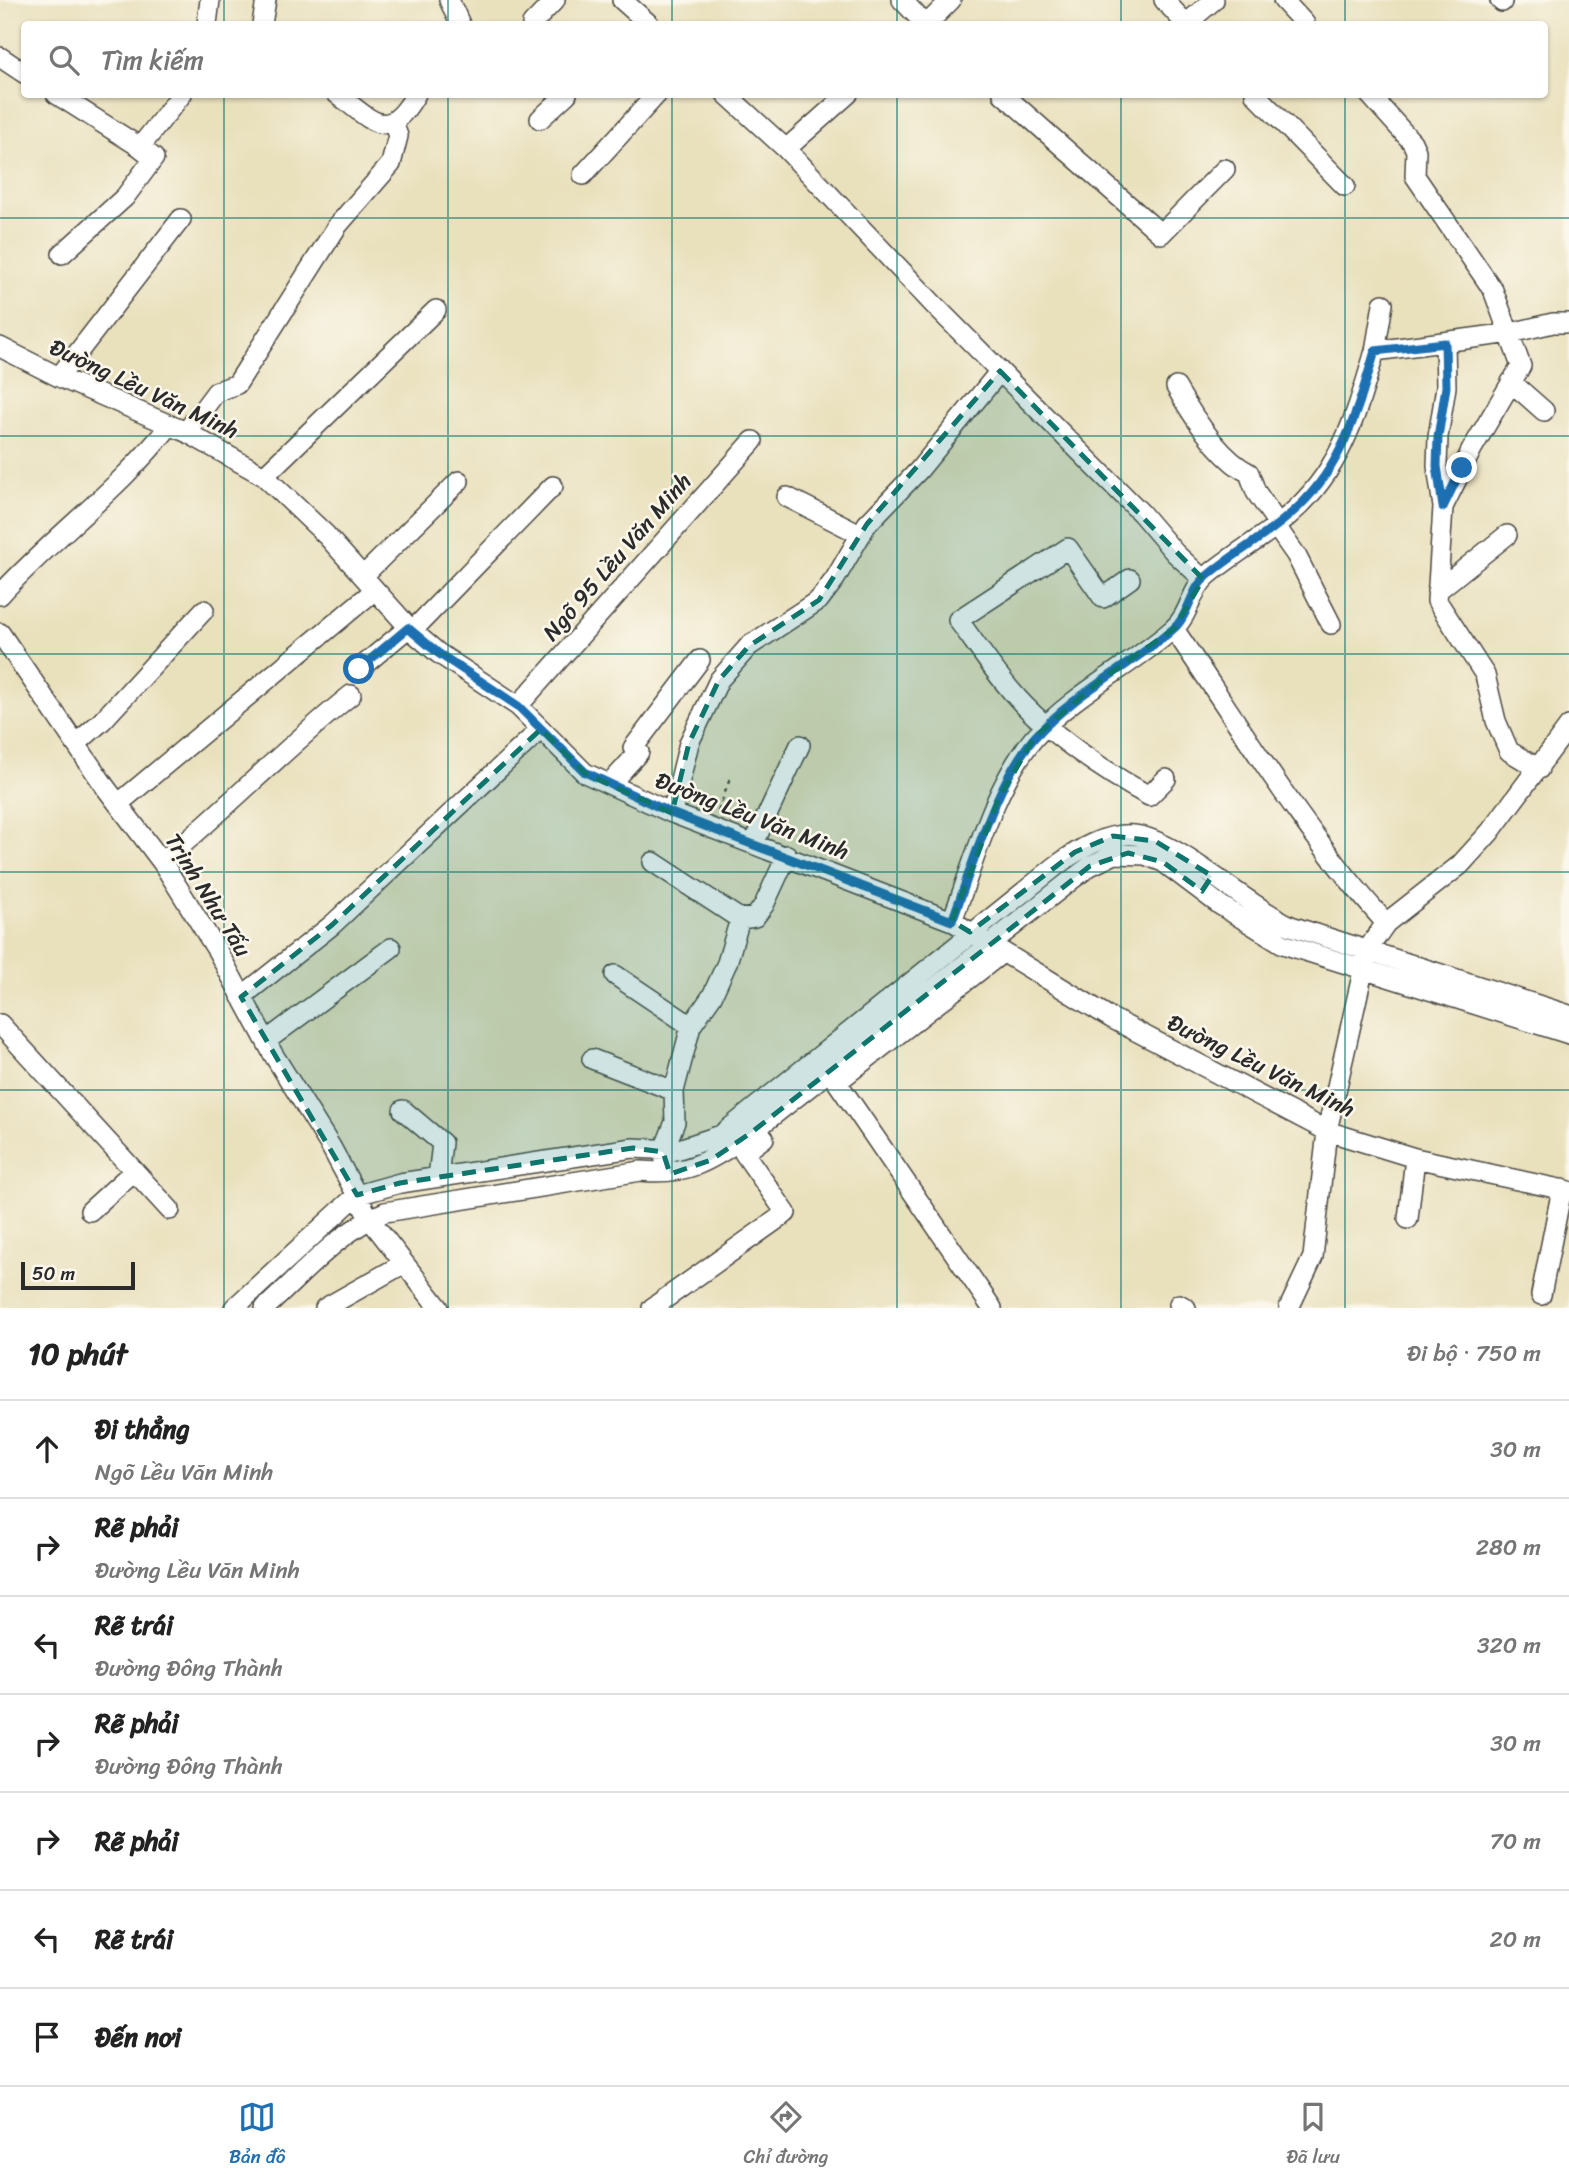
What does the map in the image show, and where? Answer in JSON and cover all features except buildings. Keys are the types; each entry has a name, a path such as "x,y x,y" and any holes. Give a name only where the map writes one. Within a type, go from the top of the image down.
{"street":[{"path":"207,21 210,0"},
{"path":"262,21 266,0"},
{"path":"449,0 459,21"},
{"path":"535,21 555,0"},
{"path":"622,0 643,21"},
{"path":"902,0 923,21"},
{"path":"929,21 951,0"},
{"path":"1164,0 1183,21"},
{"path":"1190,21 1214,0"},
{"path":"1283,0 1302,21"},
{"path":"0,57 21,71"},
{"path":"62,98 155,158 125,197 62,254"},
{"path":"133,144 178,98"},
{"path":"343,98 377,123 399,120 413,98"},
{"path":"540,119 563,98"},
{"path":"583,175 653,98"},
{"path":"730,98 786,149 1203,579"},
{"path":"786,149 843,98"},
{"path":"1008,98 1161,234 1225,169"},
{"path":"1259,98 1345,186"},
{"path":"1373,98 1412,142 1416,152 1415,176 1420,187 1493,290 1521,366 1443,507"},
{"path":"0,595 31,561 216,392 237,384 338,225 391,164 398,136 393,122"},
{"path":"59,377 181,219"},
{"path":"952,921 1012,769 1048,725 1102,679 1174,629 1203,579 1276,524 1321,483 1351,432 1375,351 1383,304"},
{"path":"264,476 436,310"},
{"path":"1375,351 1511,333 1553,323 1569,323"},
{"path":"1445,343 1446,387 1438,437 1437,466 1443,507 1437,591 1439,608 1485,675 1496,721 1509,751 1539,769"},
{"name":"Đường Lều Văn Minh","path":"0,347 59,377 178,429 264,476 326,535 410,629 438,653 518,706 585,772 671,813 787,855 952,921 1111,1018 1326,1131 1415,1157 1565,1190"},
{"path":"671,813 690,743 719,680 750,646 819,600 835,579 860,534 919,470 1000,371"},
{"path":"1511,382 1544,411"},
{"path":"1176,387 1195,419 1234,466 1249,473 1256,492 1296,555 1331,624"},
{"name":"Ngõ 95 Lều Văn Minh","path":"518,706 753,440"},
{"path":"118,804 369,583 460,481"},
{"path":"359,669 410,629 553,486"},
{"path":"787,497 860,534"},
{"path":"1437,591 1507,535"},
{"path":"1130,579 1102,598 1068,548 958,620 1014,694 1048,725 1124,782 1149,796 1166,779"},
{"path":"76,744 102,721 204,610"},
{"path":"1174,629 1270,771 1360,895 1386,923"},
{"name":"Trịnh Như Tấu","path":"0,633 118,804 162,862 218,952 241,997 331,1147 369,1218 439,1308"},
{"path":"610,784 639,752 634,748 700,660"},
{"path":"162,862 229,805 297,738 351,695"},
{"path":"1289,1308 1313,1257 1326,1131 1367,949 1386,923 1460,865 1539,769 1569,726"},
{"path":"241,997 332,925 541,729"},
{"path":"754,843 800,745"},
{"path":"234,1308 357,1195 438,1177 633,1148 663,1152 697,1145 721,1135 970,932 1075,852 1113,836 1135,835 1155,841 1283,944 1360,971 1569,1034"},
{"path":"652,1308 786,1213 744,1153 934,1007 1090,866 1115,854 1145,855 1291,926 1569,1015"},
{"path":"653,862 740,919 755,917 787,855"},
{"path":"670,1174 663,1152 675,1122 674,1091 691,1026 712,996 727,963 740,919"},
{"path":"266,1041 391,948"},
{"path":"265,1308 369,1218 406,1206 641,1171 670,1174 711,1160 997,949"},
{"path":"615,975 691,1026"},
{"path":"0,1024 170,1210"},
{"path":"592,1059 674,1091"},
{"path":"838,1082 992,1308"},
{"path":"404,1110 442,1143 438,1177"},
{"path":"1408,1219 1415,1157"},
{"path":"90,1211 134,1171"},
{"path":"1541,1295 1565,1190"},
{"path":"325,1308 403,1264"}],"path":[{"path":"712,828 730,778"}],"highlighted area":[{"path":"1000,371 1203,579 1174,629 1102,679 1034,738 999,798 952,921 970,932 1075,852 1113,836 1155,841 1212,876 1202,891 1163,862 1128,853 1090,866 752,1132 711,1160 670,1174 663,1152 633,1148 400,1183 357,1195 241,997 332,925 541,729 585,773 672,813 689,743 719,680 749,646 819,600 867,524"}],"route":[{"path":"359,669 408,628 438,653 518,706 585,772 671,813 787,855 952,921 999,798 1012,769 1034,738 1102,679 1174,629 1203,579 1254,539 1287,518 1321,483 1351,432 1375,351 1445,343 1446,387 1438,437 1437,466 1443,507 1462,468"}]}
